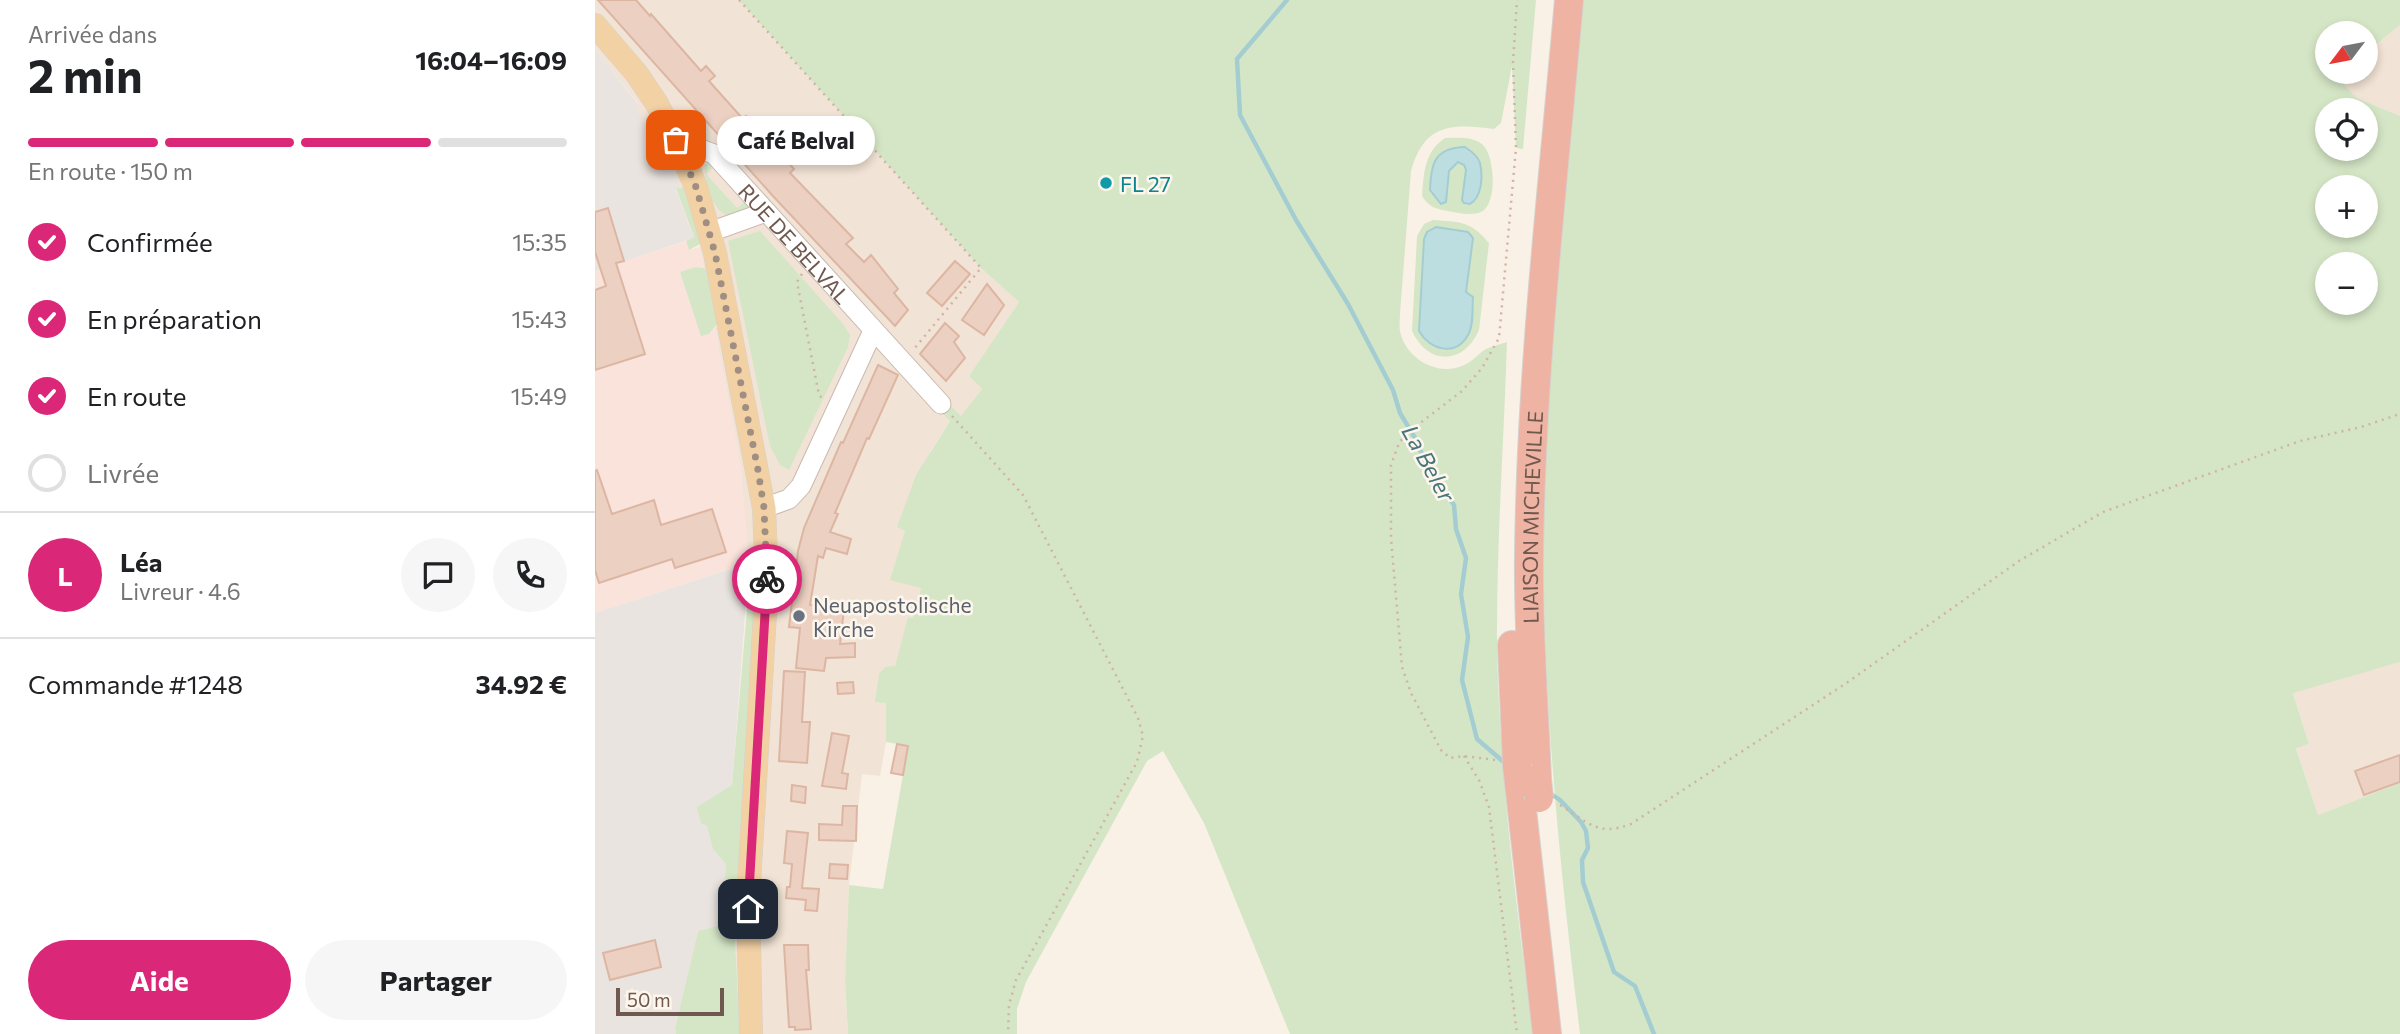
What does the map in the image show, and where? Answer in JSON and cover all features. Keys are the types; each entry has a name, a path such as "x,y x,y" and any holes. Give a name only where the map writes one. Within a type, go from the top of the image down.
{"highway":[{"name":"LIAISON MICHEVILLE","path":"1547,1034 1511,586 1520,345 1551,0"},
{"name":"LIAISON MICHEVILLE","path":"1567,1034 1528,781 1531,478 1537,359 1569,0"}],"main road":[{"path":"595,25 637,74 676,140 696,187 710,232 764,508 767,580 748,900 751,1034"}],"street":[{"name":"RUE DE BELVAL","path":"676,140 714,154 941,404"},
{"path":"710,232 766,212"},
{"path":"764,508 789,499 801,486 873,331"}],"path":[{"path":"739,0 981,268 903,362"},
{"path":"1517,0 1513,62 1516,148 1499,338 1482,368 1462,391 1407,433 1399,443 1391,465 1391,538 1402,667 1411,693 1441,750 1450,758 1464,756 1528,781 1600,829 1615,830 1631,824 1845,684 2019,561 2103,512 2300,442 2400,414"},
{"path":"811,262 797,282 819,395 837,409"},
{"path":"941,404 1023,495 1138,718 1143,736 1137,762 1016,980 1009,1005 1008,1034"},
{"path":"1464,756 1479,780 1489,807 1517,1034"}],"shaded area":[{"path":"595,0 739,0 981,268 1019,302 969,376 982,389 961,417 945,400 939,409 950,421 930,452 898,527 905,530 921,588 913,618 909,617 895,666 876,702 886,702 886,742 880,776 862,774 849,885 845,981 848,1034 740,1034 735,939 739,934 724,924 717,907 728,904 754,589 749,585 741,469 715,328 719,322 709,271 704,268 699,247 704,242 685,187 680,187 673,171 678,169 653,124 646,123 635,106 639,104 595,49"},
{"path":"2400,25 2400,116 2378,107 2378,98 2357,98 2343,84 2378,84 2378,43"},
{"path":"595,49 639,105 636,106 680,187 676,189 694,238 595,271"},
{"path":"686,241 689,250 699,247 704,268 696,267 680,273 709,334 715,328 741,468 749,563 595,613 595,271"},
{"path":"749,563 723,906 717,908 724,924 698,931 675,1028 676,1034 595,1034 595,613"},
{"path":"2400,662 2400,783 2318,815 2296,747 2309,744 2293,692"}],"green space":[{"path":"739,0 1536,0 1523,149 1516,148 1512,66 1501,123 1494,129 1465,126 1441,130 1423,144 1417,155 1411,171 1400,325 1403,340 1414,356 1440,368 1463,366 1486,349 1507,342 1498,560 1498,683 1509,834 1533,1034 1290,1034 1204,823 1163,751 1147,761 1026,982 1017,1009 1017,1034 848,1034 845,981 849,885 883,889 908,746 886,742 886,703 875,702 879,674 885,667 895,666 908,617 913,618 921,588 890,580 905,531 897,527 916,475 950,421 938,409 945,400 961,416 982,389 969,376 1019,302 981,268"},
{"path":"1582,0 2400,0 2400,25 2378,43 2378,21 2315,21 2315,84 2344,84 2357,98 2315,98 2315,161 2378,161 2378,107 2400,116 2400,662 2293,693 2309,744 2296,748 2318,815 2400,783 2400,1034 1580,1034 1552,763 1543,559 1546,430 1559,245"},
{"path":"646,123 659,128 679,169 673,171"},
{"path":"1445,138 1464,138 1482,144 1490,158 1492,190 1490,200 1481,212 1465,214 1439,209 1430,205 1422,196 1429,156"},
{"path":"711,162 714,166 706,174 737,208 746,201 749,205 746,208 728,216 717,208 705,178 705,164"},
{"path":"685,187 704,242 689,250 686,241 694,237 676,188"},
{"path":"1433,220 1464,224 1476,230 1489,243 1479,330 1464,350 1446,357 1427,351 1412,331 1417,236 1424,224"},
{"path":"760,231 850,335 848,347 789,470 780,465 770,446 728,241"},
{"path":"696,267 709,271 719,322 709,334 701,336 680,272"},
{"path":"749,585 754,589 759,606 743,846 733,898 723,906 726,864 713,849 707,826 701,823 697,807 732,785"},
{"path":"724,924 740,934 735,939 740,1034 676,1034 675,1028 698,931"}],"water":[{"path":"1465,147 1480,163 1481,180 1477,197 1470,204 1462,200 1466,170 1464,165 1458,162 1449,171 1446,202 1441,204 1430,190 1434,164 1447,150"},
{"path":"1436,227 1468,232 1473,238 1466,292 1473,297 1471,327 1463,342 1449,349 1435,346 1419,331 1424,239 1427,232"}],"building":[{"path":"598,0 636,0 701,71 706,66 715,76 709,81 743,119 746,116 762,133 794,169 790,173 853,238 846,244 864,262 871,255 898,289 894,293 908,310 895,326 772,195"},
{"path":"608,208 624,261 616,263 645,354 595,370 595,290 606,286 595,252 595,212"},
{"path":"955,261 970,274 942,306 927,293"},
{"path":"987,284 1004,305 984,335 962,320"},
{"path":"945,323 959,336 954,342 965,358 946,381 920,354"},
{"path":"878,365 898,375 835,513 838,514 830,532 851,539 847,554 826,548 823,558 818,556 810,605 844,609 840,644 855,643 855,657 826,658 824,671 796,668 800,628 789,627 798,551 804,528"},
{"path":"597,470 612,514 654,500 661,525 712,509 726,552 675,568 672,559 599,583 595,570"},
{"path":"784,671 805,672 802,722 810,722 807,763 779,761"},
{"path":"853,682 854,693 838,694 837,683"},
{"path":"832,733 849,736 842,773 848,774 846,789 822,786"},
{"path":"897,744 908,746 903,775 891,773"},
{"path":"2400,755 2400,782 2364,795 2355,771"},
{"path":"792,785 806,787 805,803 791,801"},
{"path":"843,806 857,806 856,841 819,840 819,824 842,825"},
{"path":"787,831 808,833 802,888 819,889 817,911 805,910 806,900 786,898 792,864 784,863"},
{"path":"830,864 848,865 847,879 829,878"},
{"path":"655,940 661,967 610,980 603,953"},
{"path":"784,945 808,945 809,970 806,970 811,1029 795,1030 795,1027 789,1027"}],"waterway":[{"name":"La Beler","path":"1287,0 1237,59 1240,115 1296,220 1348,304 1393,390 1400,413 1427,466 1454,505 1456,529 1466,558 1461,594 1468,637 1462,680 1477,739 1506,764"},
{"name":"La Beler","path":"1548,792 1560,800 1586,831 1588,848 1582,860 1583,882 1614,972 1635,986 1654,1034"}],"way so far":[{"path":"676,140 696,187 715,253 758,470 764,508 767,579"}],"place":[{"name":"Café Belval","path":"676,140"},
{"name":"FL 27","path":"1106,183"},
{"name":"Neuapostolische Kirche","path":"799,616"}],"route":[{"path":"748,909 767,579"}]}
